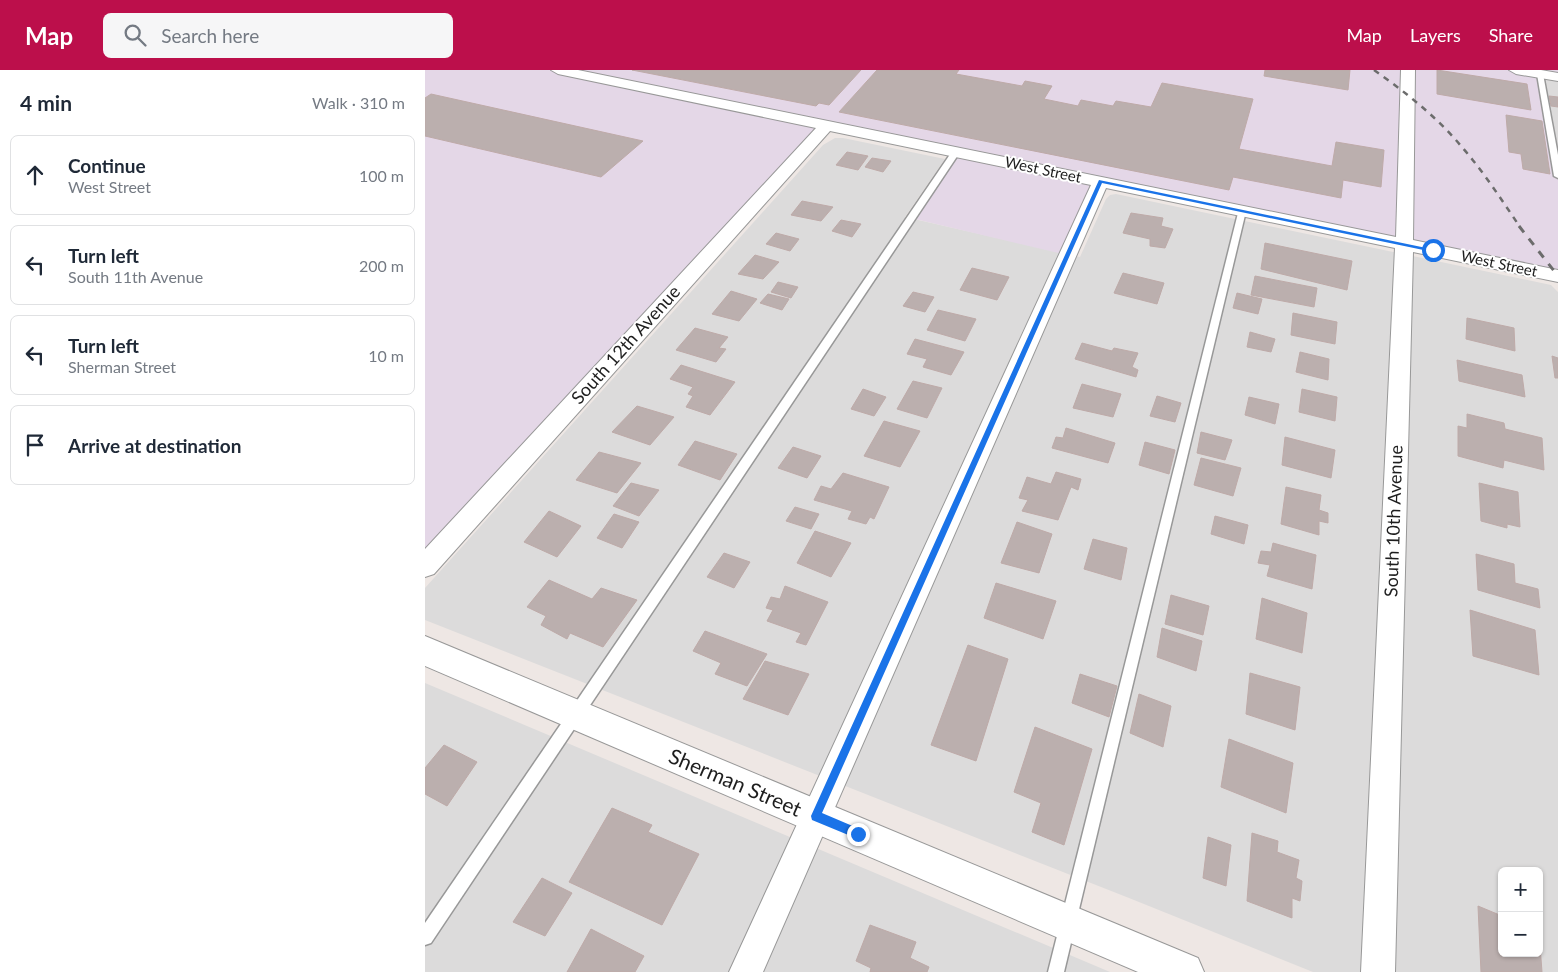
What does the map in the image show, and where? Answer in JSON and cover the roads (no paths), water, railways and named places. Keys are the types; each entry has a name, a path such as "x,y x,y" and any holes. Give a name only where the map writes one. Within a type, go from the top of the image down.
{"street":[{"name":"West Street","path":"558,70 1558,276"},
{"name":"South 10th Avenue","path":"1377,972 1404,244 1408,70"},
{"path":"1516,70 1558,76"},
{"name":"South 12th Avenue","path":"425,566 827,125"},
{"path":"746,972 1101,181"},
{"name":"Sherman Street","path":"425,651 574,716 1184,972"}],"lane":[{"path":"1540,74 1558,176"},
{"path":"425,937 956,152"},
{"path":"1056,972 1242,210"}],"railway":[{"path":"1374,70 1420,105 1451,135 1484,175 1520,227"},
{"path":"1519,226 1558,276"}]}
